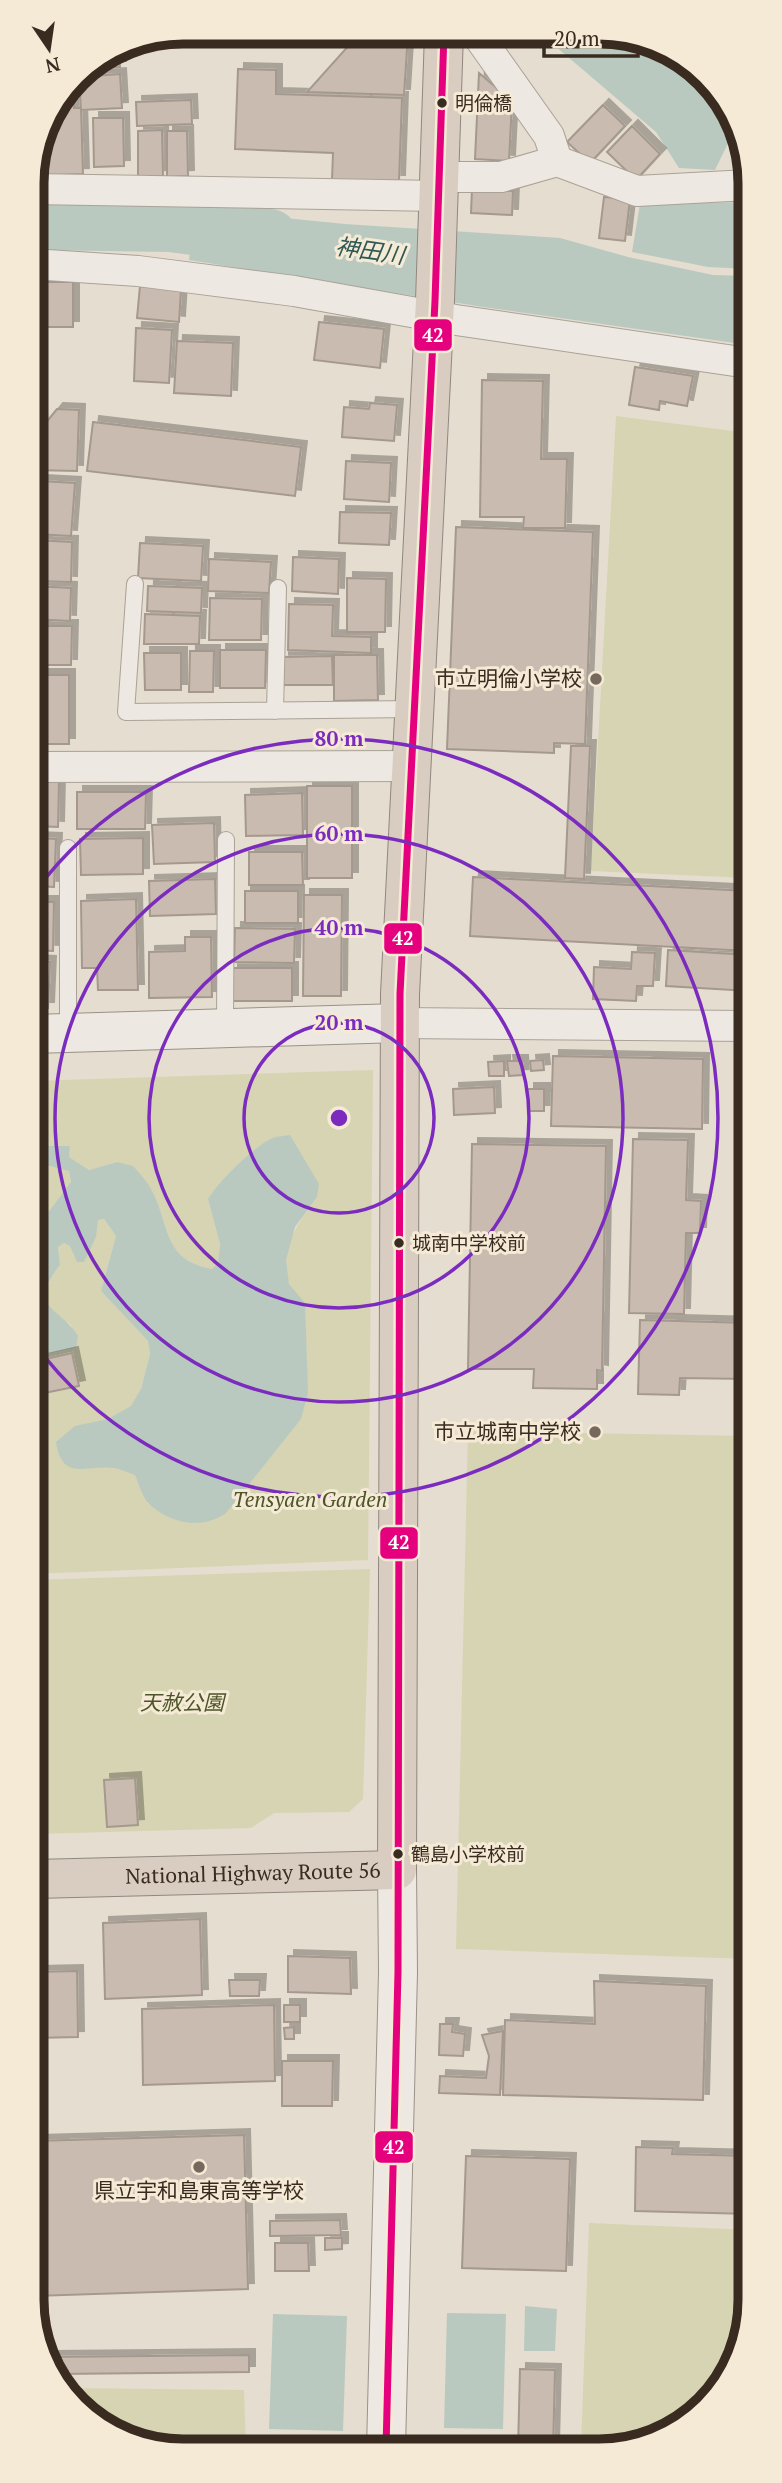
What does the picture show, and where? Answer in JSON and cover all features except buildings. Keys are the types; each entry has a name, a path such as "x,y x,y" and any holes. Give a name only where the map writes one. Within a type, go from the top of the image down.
{"highway":[{"name":"National Highway Route 56","path":"44,1878 397,1870 400,1023 434,308 444,44"}],"street":[{"path":"484,44 548,136 557,161"},
{"path":"44,189 438,194 557,161 637,191 738,183"},
{"path":"44,265 151,272 434,308 738,361"},
{"path":"44,767 411,765"},
{"path":"50,1034 400,1023 738,1026"},
{"path":"386,2439 398,1972 397,1870"}],"lane":[{"path":"135,584 126,712 414,709"},
{"path":"275,711 278,587"},
{"path":"225,1028 226,840"},
{"path":"50,1034 68,848"}],"green space":[{"path":"616,416 738,432 738,878 591,871"},
{"name":"Tensyaen Garden","path":"373,1070 368,1560 44,1574 44,1355 76,1348 71,1325 47,1307 48,1285 60,1265 58,1247 63,1243 71,1246 74,1255 96,1237 97,1220 104,1219 116,1236 101,1291 148,1341 150,1354 141,1389 136,1475 148,1504 174,1518 304,1303 290,1285 285,1262 291,1238 317,1197 208,1199 220,1244 218,1264 212,1269 196,1265 176,1250 152,1191 136,1175 117,1162 89,1170 69,1157 70,1146 44,1146 44,1081"},
{"path":"44,1165 69,1171 71,1183 44,1214"},
{"path":"468,1431 738,1436 738,1959 456,1949"},
{"name":"天赦公園","path":"370,1569 363,1799 349,1812 274,1813 251,1828 44,1834 44,1580"},
{"path":"589,2223 738,2229 738,2309 734,2336 728,2354 710,2385 684,2411 653,2429 626,2437 581,2439"},
{"path":"75,2388 244,2390 246,2439 174,2439 156,2437 121,2425 91,2405"}],"water":[{"path":"553,44 626,46 669,62 698,84 710,98 731,138 715,170 679,168 656,132"},
{"path":"738,202 738,268 708,267 632,252 640,204"},
{"path":"195,209 345,224 560,238 628,257 713,275 738,276 738,344 483,307 189,260"},
{"path":"290,1135 319,1184 317,1197 295,1227 286,1260 289,1284 305,1303 308,1393 301,1419 226,1513 207,1522 177,1520 168,1517 148,1502 135,1475 114,1468 70,1467 59,1455 56,1442 75,1426 108,1419 131,1406 141,1389 150,1354 148,1341 101,1291 116,1236 104,1219 98,1220 96,1237 84,1262 77,1262 70,1246 64,1243 58,1247 60,1265 50,1280 45,1299 78,1336 76,1348 44,1355 44,1214 71,1182 69,1171 44,1165 44,1146 70,1146 69,1157 89,1170 117,1162 133,1166 157,1200 176,1249 196,1264 212,1269 218,1263 220,1244 208,1199 247,1156 273,1138"},
{"path":"525,2306 557,2309 555,2351 524,2351"},
{"path":"447,2313 506,2314 503,2429 444,2428"},
{"path":"273,2314 347,2316 343,2431 269,2429"}],"waterway":[{"name":"神田川","path":"44,222 170,224 270,237"}],"transit line":[{"name":"42","path":"386,2439 398,1972 400,994 435,301 444,44"}],"place":[{"name":"明倫橋","path":"442,103"},
{"name":"市立明倫小学校","path":"596,679"},
{"name":"城南中学校前","path":"399,1243"},
{"name":"市立城南中学校","path":"595,1432"},
{"name":"鶴島小学校前","path":"398,1854"},
{"name":"県立宇和島東高等学校","path":"199,2167"}]}
